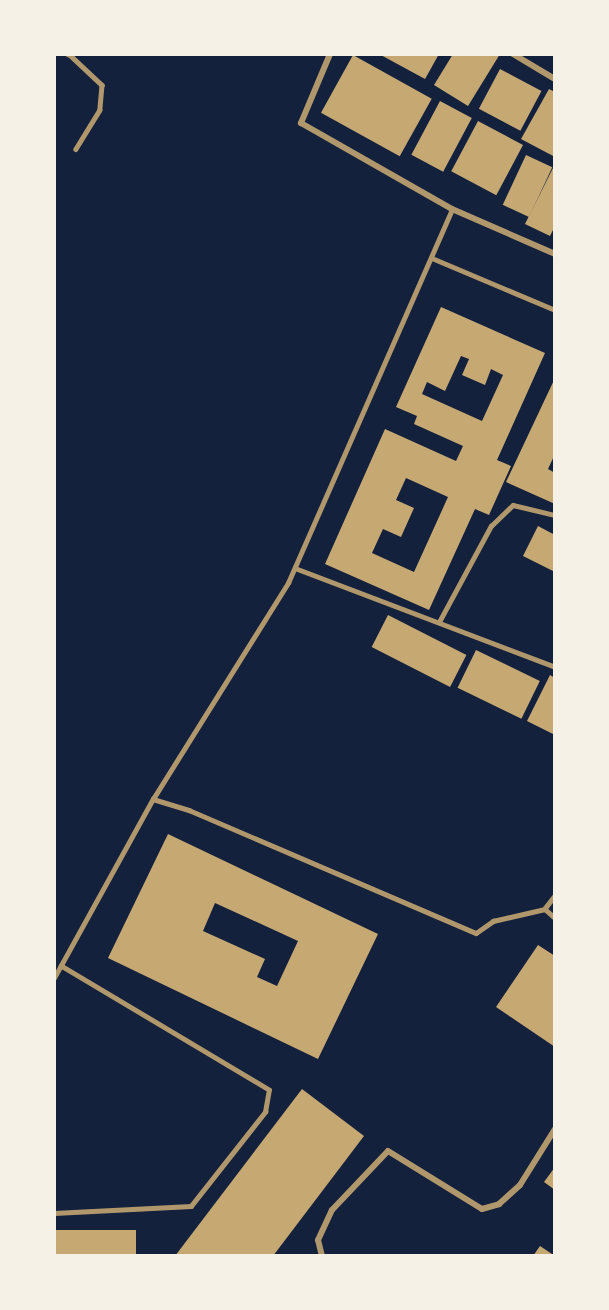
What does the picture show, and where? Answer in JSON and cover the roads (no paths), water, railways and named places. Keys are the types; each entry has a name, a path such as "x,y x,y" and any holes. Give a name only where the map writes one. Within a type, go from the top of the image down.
{"street":[{"path":"330,54 301,123 452,208 555,254"},
{"path":"513,54 555,79"},
{"path":"322,1256 318,1240 332,1210 388,1151 482,1209 499,1204 520,1185 555,1129"}],"lane":[{"path":"69,55 102,85 100,110 76,149"},
{"path":"54,978 153,799 295,568 452,208"},
{"path":"432,258 555,310"},
{"path":"439,622 490,526 513,505 555,514"},
{"path":"295,568 555,667"},
{"path":"153,799 210,818 476,933 493,921 545,909 555,896"},
{"path":"545,909 555,918"},
{"path":"54,1213 191,1206 265,1112 269,1090 61,966"}]}
